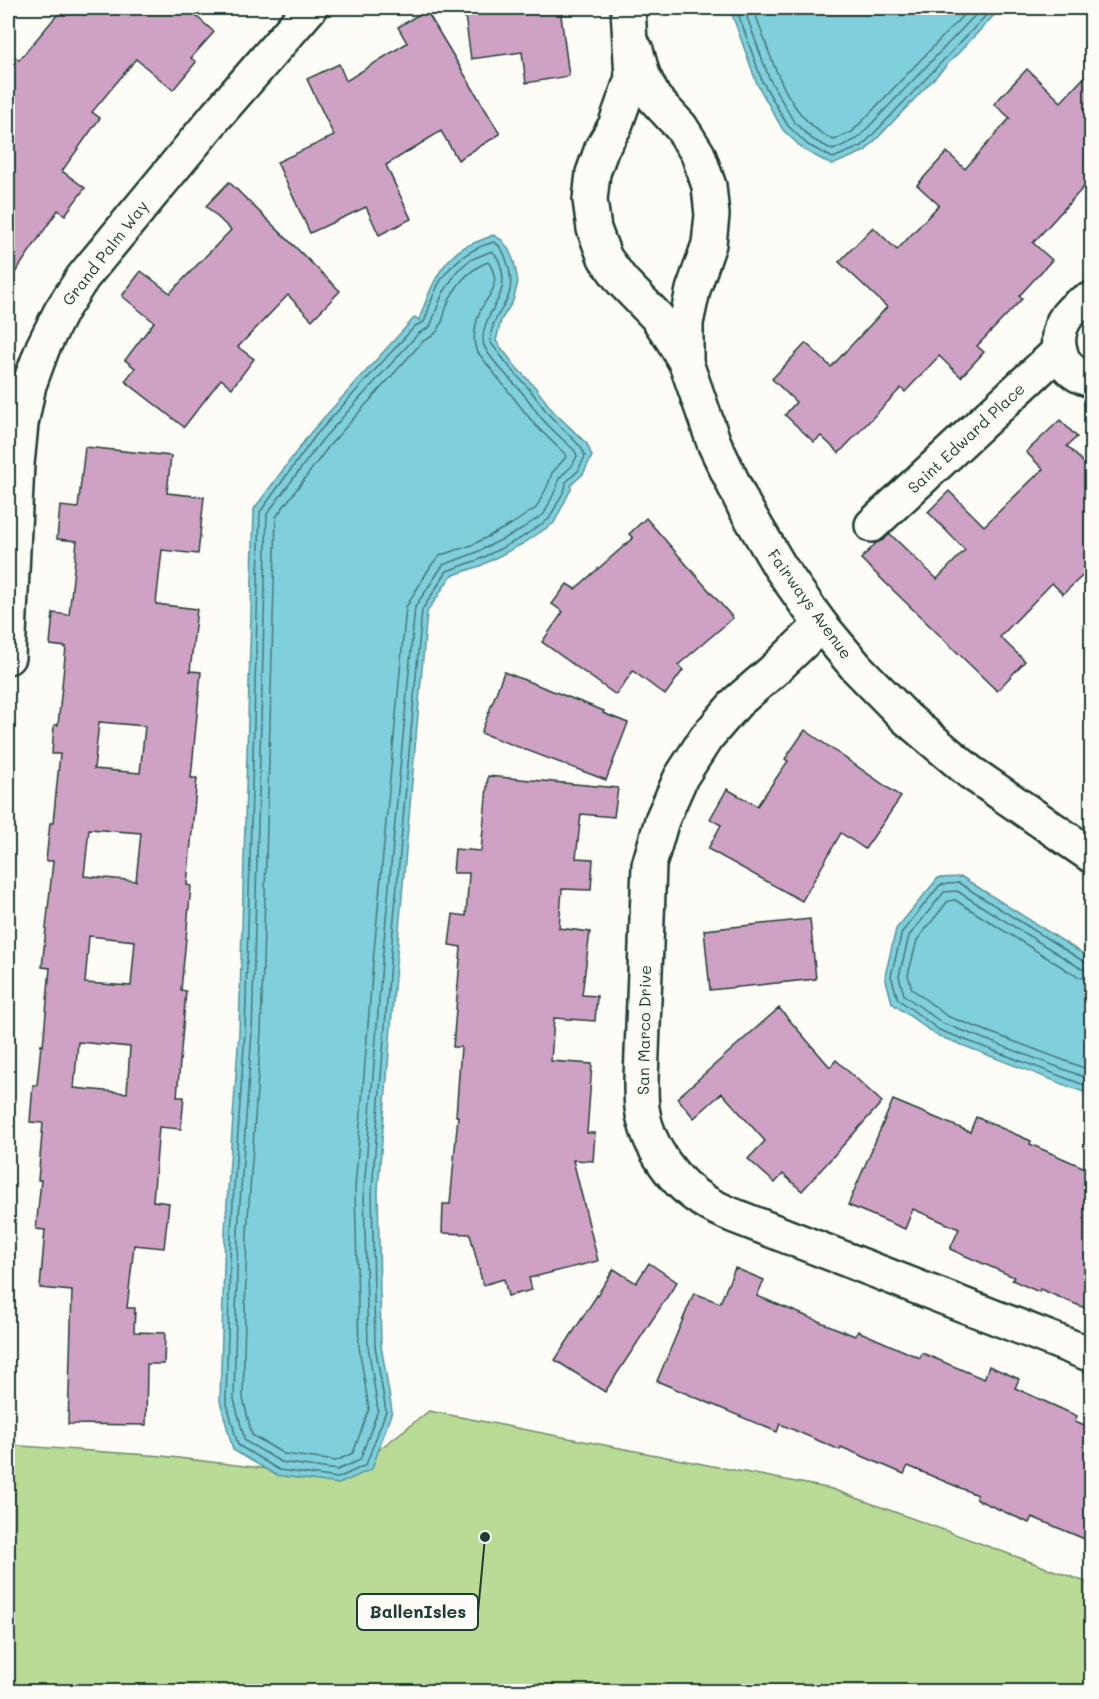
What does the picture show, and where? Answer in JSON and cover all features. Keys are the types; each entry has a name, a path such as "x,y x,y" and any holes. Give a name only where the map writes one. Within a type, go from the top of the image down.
{"street":[{"name":"Grand Palm Way","path":"8,657 21,424 29,385 43,347 61,310 83,277 309,8"},
{"name":"Fairways Avenue","path":"629,17 632,78 615,126 602,148 593,173 590,200 594,229 605,258 622,281 657,317 672,339 686,363 714,443 744,506 780,567 821,625 857,668 906,718 970,772 1092,856"},
{"name":"Fairways Avenue","path":"629,17 643,75 654,98 681,127 698,154 709,186 712,215 709,244 693,290 686,323 686,363"},
{"path":"1092,299 1070,310 1062,322 1058,336 1059,350 1066,363 1076,374 1092,380"},
{"name":"Saint Edward Place","path":"872,525 1059,350"},
{"name":"San Marco Drive","path":"821,625 737,702 706,738 681,777 662,820 649,865 641,1080 642,1109 650,1137 664,1163 683,1185 706,1203 1092,1355"}],"green space":[{"path":"429,1411 832,1489 1091,1584 1091,1691 8,1691 8,1445 162,1456 342,1478"}],"water":[{"path":"736,8 1001,8 865,151 832,165 804,150 783,130 757,84 732,14"},
{"path":"493,235 502,240 509,250 518,282 513,301 501,320 496,341 553,411 587,444 592,456 583,474 571,485 554,523 524,543 480,566 451,576 427,612 378,1190 381,1345 392,1411 372,1469 339,1484 276,1475 233,1450 220,1401 225,1231 239,1032 254,509 311,432 415,317 419,320 430,290 447,262 463,248"},
{"path":"962,877 1091,959 1091,1095 936,1035 892,1003 885,976 896,929 938,878"}],"building":[{"path":"63,8 187,8 214,32 191,58 196,62 173,90 136,59 92,112 100,118 62,171 85,188 65,215 58,210 8,283 8,52 19,60"},
{"path":"464,8 560,8 569,76 526,83 522,52 471,59"},
{"path":"426,10 500,134 458,160 441,131 386,165 411,219 379,235 366,207 310,233 277,162 334,136 307,79 339,64 346,81 407,43 398,27"},
{"path":"1027,69 1061,102 1092,69 1092,178 1033,243 1052,260 1019,296 1022,299 977,346 984,352 961,377 939,356 905,392 901,388 839,453 821,436 814,442 785,415 796,402 772,379 806,343 831,367 887,307 839,262 873,227 897,250 939,205 917,185 947,152 965,169 1010,118 994,104"},
{"path":"229,182 340,291 312,320 288,295 238,347 254,359 232,388 221,379 184,427 125,381 135,368 125,360 154,322 122,296 141,271 170,293 231,230 206,206"},
{"path":"1060,420 1077,437 1067,446 1092,471 1092,567 1063,594 1052,583 1000,637 1025,661 997,691 861,559 876,543 890,534 937,579 965,550 928,512 949,491 984,526 1043,469 1026,452"},
{"path":"85,447 171,456 167,493 204,497 198,554 162,550 156,604 197,609 190,671 201,672 191,778 197,778 187,885 191,886 181,990 186,991 177,1097 184,1097 181,1129 159,1127 153,1201 169,1203 164,1248 134,1245 127,1308 135,1308 134,1332 165,1333 164,1364 147,1364 146,1425 68,1424 72,1291 40,1288 45,1230 36,1229 43,1123 30,1122 33,1085 37,1085 41,1045 43,1046 50,968 42,967 53,861 46,861 50,823 53,823 60,754 52,754 54,725 58,725 66,647 50,645 53,613 69,615 77,541 57,539 60,506 78,508","holes":["99,722 145,726 140,773 94,769","89,829 141,833 136,881 84,876","89,936 135,941 131,986 85,983","78,1042 130,1047 127,1093 74,1088"]},
{"path":"646,518 733,618 678,665 683,670 665,695 633,671 616,695 542,642 563,612 552,604 567,584 575,589 633,538 629,534"},
{"path":"504,672 604,711 603,713 628,723 606,780 481,733"},
{"path":"805,730 901,797 865,849 841,833 802,901 708,849 721,825 710,819 727,789 757,806 788,761 785,759"},
{"path":"488,776 618,788 614,817 581,814 576,858 593,859 591,890 562,889 559,928 590,932 582,995 597,996 595,1021 554,1018 551,1061 592,1064 587,1133 595,1133 593,1161 573,1160 598,1261 529,1278 532,1290 508,1296 504,1279 483,1285 470,1234 442,1233 443,1204 450,1204 458,1116 456,1116 461,1047 453,1047 461,947 449,945 453,914 466,916 469,873 453,873 455,849 481,851"},
{"path":"810,919 816,979 710,990 704,930"},
{"path":"779,1008 830,1067 836,1060 882,1102 802,1191 783,1174 775,1183 748,1159 765,1141 722,1093 694,1118 677,1098"},
{"path":"893,1100 970,1132 976,1117 1092,1171 1092,1311 1040,1289 1039,1292 1012,1280 1014,1277 950,1249 959,1229 913,1209 905,1229 848,1205"},
{"path":"649,1263 677,1282 605,1392 555,1360 614,1269 636,1283"},
{"path":"735,1268 764,1280 757,1296 855,1336 858,1331 920,1358 922,1353 984,1379 989,1366 1019,1379 1015,1388 1077,1416 1075,1422 1092,1429 1092,1542 1032,1517 1029,1523 976,1499 977,1495 908,1466 904,1474 780,1424 777,1432 657,1381 694,1293 720,1303"}],"place":[{"name":"BallenIsles","path":"485,1537"}]}
